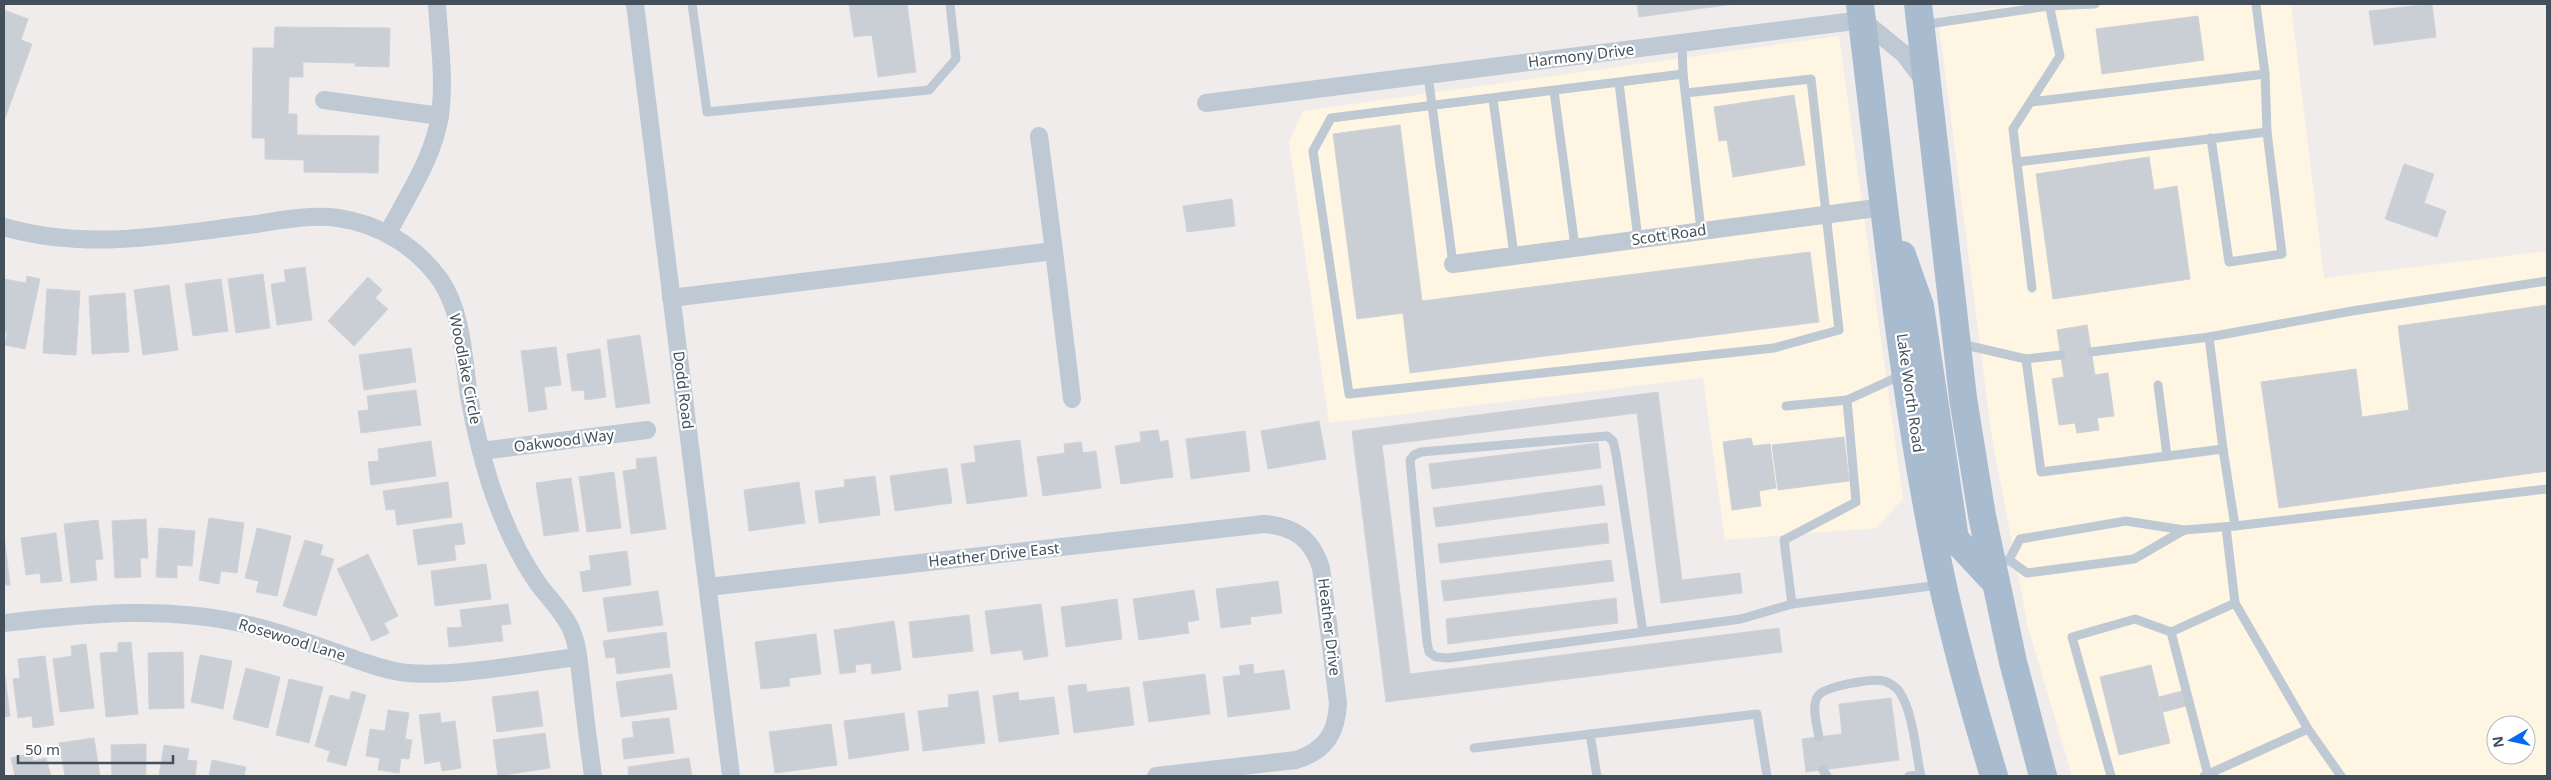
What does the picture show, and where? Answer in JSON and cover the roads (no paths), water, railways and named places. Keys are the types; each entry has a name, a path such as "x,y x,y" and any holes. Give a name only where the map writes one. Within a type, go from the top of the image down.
{"main road":[{"name":"Lake Worth Road","path":"1861,12 1884,207 1907,373 1934,544 1976,717 1994,776"},
{"path":"1919,14 1956,343 1982,516 1999,569 2013,662 2043,776"},
{"path":"1884,207 1920,306 1955,539 1999,569"}],"street":[{"path":"388,233 429,152 440,116 442,91 437,4"},
{"name":"Dodd Road","path":"635,4 731,776"},
{"path":"1861,12 1904,54 1928,87"},
{"name":"Harmony Drive","path":"1206,103 1682,43 1861,12"},
{"path":"324,100 440,116"},
{"path":"1039,136 1072,399"},
{"name":"Scott Road","path":"1453,264 1638,238 1884,207"},
{"name":"Woodlake Circle","path":"4,227 55,238 120,241 321,217 353,221 388,233 419,256 440,280 455,310 460,325 470,398 481,451 503,520 520,554 570,626 578,657 593,776"},
{"path":"671,298 1054,251"},
{"name":"Oakwood Way","path":"481,451 647,430"},
{"name":"Heather Drive East","path":"708,587 1264,524 1280,525"},
{"name":"Heather Drive","path":"1156,776 1296,760 1311,755 1324,746 1333,733 1338,718 1338,703 1321,568 1316,553 1307,540 1294,530 1280,525"},
{"name":"Rosewood Lane","path":"4,623 102,613 157,612 194,615 248,624 377,667 407,673 437,674 578,657"}],"lane":[{"path":"692,4 707,112 929,90 956,59 950,4"},
{"path":"1919,14 2049,5 2095,4"},
{"path":"2211,138 2230,262 2282,254 2267,132 2265,74 2256,4"},
{"path":"2032,288 2013,129 2060,56 2049,5"},
{"path":"1682,43 1683,74 1701,230"},
{"path":"1683,74 1432,107 1331,118 1313,151 1349,394 1774,348 1839,330 1811,78 1686,93"},
{"path":"2031,102 2265,74"},
{"path":"1428,75 1453,264"},
{"path":"1619,83 1638,238"},
{"path":"1554,91 1575,247"},
{"path":"1493,99 1514,255"},
{"path":"2017,162 2267,132"},
{"path":"2091,352 2209,337 2345,312 2547,281"},
{"path":"2209,337 2231,527 2235,603 2308,729 2341,776"},
{"path":"1956,343 2026,360 2061,355"},
{"path":"2026,360 2042,472 2222,448"},
{"path":"1786,406 1847,400 1907,373"},
{"path":"2158,385 2167,456"},
{"path":"1792,604 1784,540 1856,502 1847,400"},
{"path":"1643,632 1616,454 1613,441 1607,436 1422,452 1414,455 1410,460 1429,652 1436,657 1448,658 1741,619 1792,604 1944,585"},
{"path":"2184,530 2134,559 2027,573 1999,569 2020,539 2126,521 2184,530 2231,527 2547,488"},
{"path":"2111,776 2072,637 2135,619 2171,632 2235,603"},
{"path":"2171,632 2206,776 2308,729"},
{"path":"1819,737 1815,706 1818,696 1826,689 1870,681 1885,681 1898,690 1907,707 1920,776 1909,776"},
{"path":"1474,748 1757,714 1767,776"},
{"path":"1590,734 1597,776"}]}
